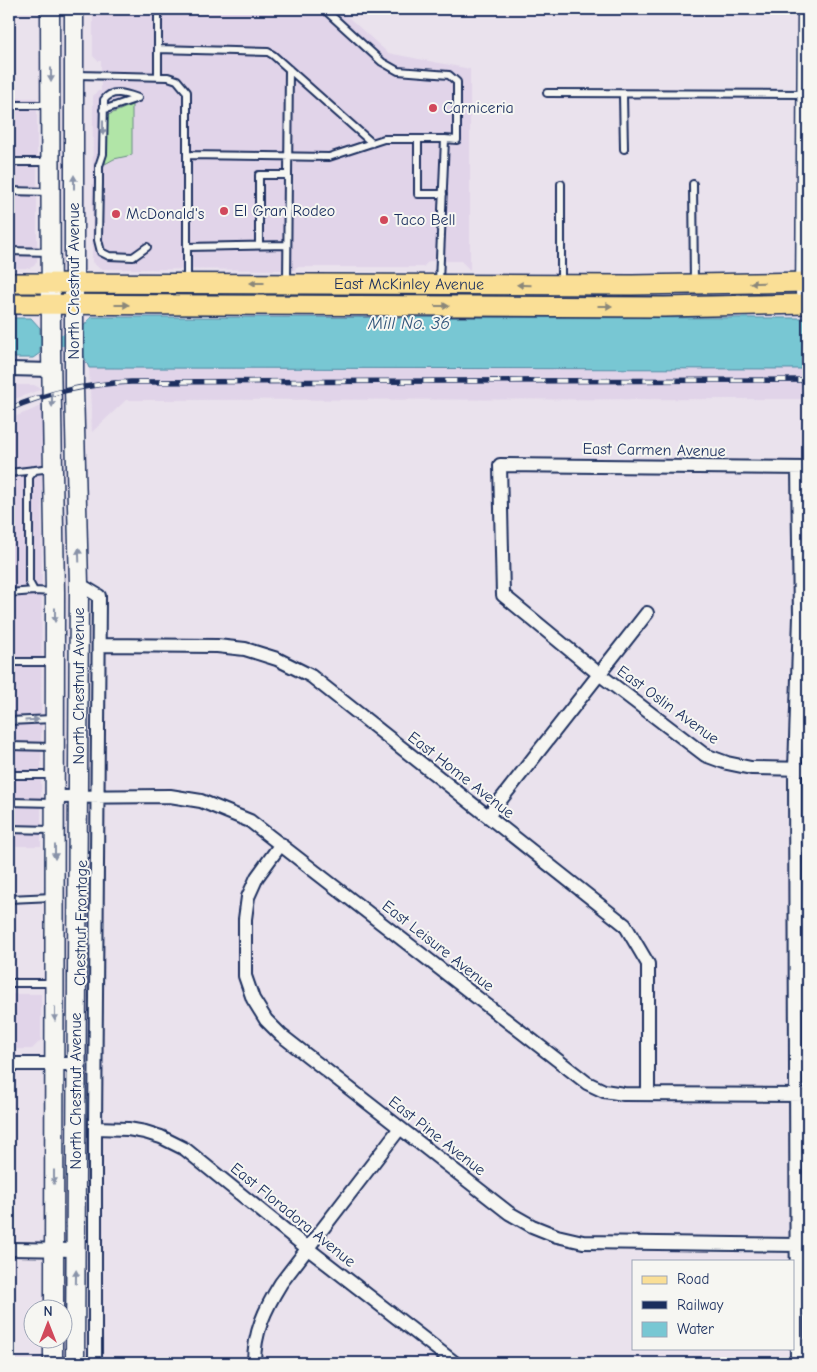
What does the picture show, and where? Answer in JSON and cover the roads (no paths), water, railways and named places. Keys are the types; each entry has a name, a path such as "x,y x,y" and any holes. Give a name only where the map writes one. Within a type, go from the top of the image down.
{"main road":[{"name":"North Chestnut Avenue","path":"50,9 51,370 55,592 54,1300"},
{"path":"62,9 62,55 64,65 74,75"},
{"name":"North Chestnut Avenue","path":"74,9 73,352 80,584 76,1064 76,1363"},
{"path":"807,9 807,304"},
{"name":"East McKinley Avenue","path":"9,283 561,285 807,282"},
{"path":"234,305 293,294 426,294 437,289 439,284"},
{"name":"East McKinley Avenue","path":"9,304 664,307 807,304"},
{"path":"51,370 74,400"},
{"path":"55,592 65,596 68,602 69,641 72,651 79,661"},
{"path":"53,1363 54,1350"}],"street":[{"path":"9,369 51,370"},
{"name":"East Carmen Avenue","path":"500,465 803,468"},
{"name":"East Oslin Avenue","path":"500,465 503,595 598,674 705,755 727,763 750,768 802,769"},
{"path":"797,1363 797,1244 802,1095 803,468"},
{"name":"Chestnut Frontage","path":"80,584 99,596 95,1363"},
{"name":"East Oslin Avenue","path":"598,674 647,613"},
{"name":"East Home Avenue","path":"98,645 217,646 245,649 277,659 311,676 625,925 648,964 648,1094"},
{"path":"488,816 598,674"},
{"name":"East Leisure Avenue","path":"55,800 78,796 170,796 201,801 250,821 587,1083 604,1091 624,1094 802,1095"},
{"name":"East Pine Avenue","path":"281,844 257,877 248,897 245,919 245,976 253,1000 266,1020 281,1034 400,1128 509,1212 532,1226 557,1236 583,1242 797,1244"},
{"path":"9,1064 76,1064"},
{"name":"East Floradora Avenue","path":"95,1128 128,1129 145,1132 161,1137 185,1149 307,1248 455,1363"},
{"path":"254,1363 258,1331 266,1307 307,1248 400,1128"},
{"path":"9,1249 76,1250"}],"lane":[{"path":"158,9 158,76"},
{"path":"187,154 288,157 329,156 384,139 457,140 457,82 449,75 398,71 382,62 324,9"},
{"path":"158,49 262,51 273,55 372,143"},
{"path":"287,284 289,69"},
{"path":"74,75 168,77 177,80 187,92 187,284"},
{"path":"103,110 138,98 113,93 105,98 103,110 103,154 99,166 98,247 106,256 122,258 136,257 147,247"},
{"path":"547,93 806,94"},
{"path":"623,94 624,149"},
{"path":"9,105 51,105"},
{"path":"418,139 418,194 443,194"},
{"path":"439,284 445,139"},
{"path":"9,162 51,162"},
{"path":"259,245 259,175 288,175"},
{"path":"561,184 561,285"},
{"path":"693,184 694,284"},
{"path":"9,191 51,192"},
{"path":"187,247 287,245"},
{"path":"9,251 50,252"},
{"path":"9,473 53,468"},
{"path":"34,591 29,582 29,478 35,470"},
{"path":"9,594 34,591 55,592"},
{"path":"9,662 55,662"},
{"path":"9,721 55,719"},
{"path":"9,746 55,747"},
{"path":"9,775 55,775"},
{"path":"9,802 55,800"},
{"path":"9,829 55,830"},
{"path":"9,899 55,897"},
{"path":"9,983 55,984"}],"water":[{"path":"91,317 808,318 808,369 89,368 83,354 83,327"},
{"path":"9,318 31,318 40,328 40,353 33,358 9,358"}],"waterway":[{"name":"Mill No. 36","path":"9,340 81,340"}],"railway":[{"path":"9,409 38,398 68,390 131,382 808,380"}],"place":[{"name":"Carniceria","path":"433,108"},
{"name":"El Gran Rodeo","path":"224,211"},
{"name":"McDonald's","path":"116,214"},
{"name":"Taco Bell","path":"384,220"}]}
